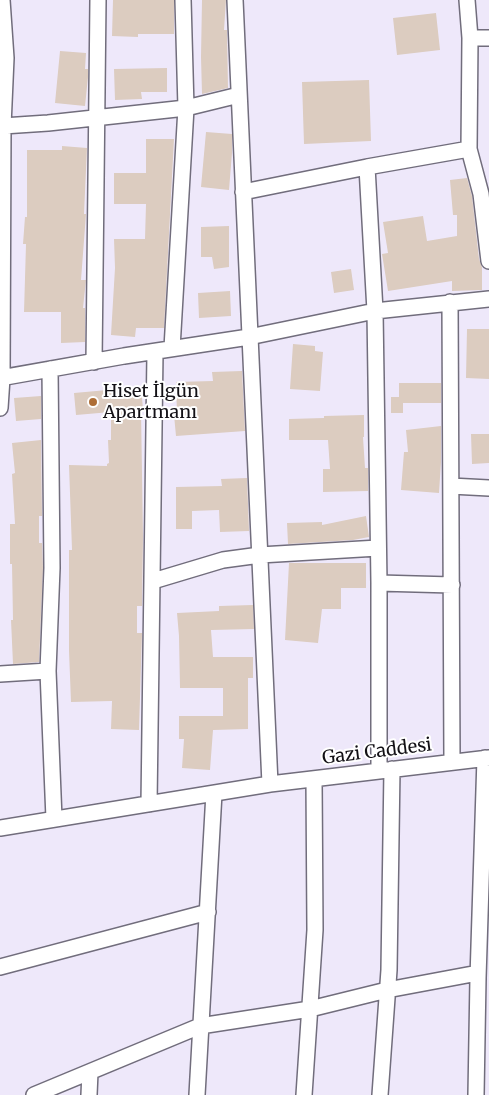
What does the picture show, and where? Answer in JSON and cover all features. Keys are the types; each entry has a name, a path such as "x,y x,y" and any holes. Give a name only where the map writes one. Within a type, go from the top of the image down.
{"street":[{"path":"0,408 3,126 2,0"},
{"path":"94,362 98,0"},
{"path":"172,348 186,108 183,0"},
{"path":"235,0 270,784"},
{"path":"467,0 470,38 469,149 481,194 489,261"},
{"path":"470,38 489,38"},
{"path":"3,126 186,108 239,95"},
{"path":"243,192 469,149"},
{"path":"367,167 375,311 378,548 386,770 388,990 380,1095"},
{"path":"1,378 172,348 249,337 375,311 489,299"},
{"path":"450,302 452,762"},
{"path":"149,804 155,352"},
{"path":"50,369 52,568 48,672 54,819"},
{"path":"451,486 489,488"},
{"path":"153,581 223,560 260,555 378,548"},
{"path":"379,583 452,585"},
{"path":"0,674 48,672"},
{"path":"476,1095 478,973 485,901 487,758"},
{"name":"Gazi Caddesi","path":"0,828 270,784 487,758"},
{"path":"304,1095 315,930 314,779"},
{"path":"197,1095 214,793"},
{"path":"0,967 208,912"},
{"path":"34,1095 200,1026 310,1009 388,990 478,973"},
{"path":"89,1095 90,1072"}],"building":[{"path":"113,0 174,0 174,34 138,34 138,37 112,36"},
{"path":"202,0 226,0 224,30 227,30 228,88 202,94 201,57"},
{"path":"436,13 440,50 397,55 393,18"},
{"path":"60,51 86,53 85,69 88,69 88,77 85,106 55,103"},
{"path":"167,68 167,92 141,92 142,99 115,100 114,69"},
{"path":"369,80 371,141 304,144 302,82"},
{"path":"206,132 232,134 229,190 201,187"},
{"path":"146,139 174,139 164,328 136,328 135,337 111,335 115,268 114,239 145,239 146,204 114,204 114,173 146,173"},
{"path":"62,146 87,148 84,214 86,214 81,280 86,280 83,308 85,308 85,342 61,343 61,312 24,312 26,244 23,244 25,217 27,217 27,150 62,150"},
{"path":"467,178 472,196 479,259 482,267 482,290 452,291 452,281 388,291 382,254 388,253 383,222 423,216 427,241 457,236 457,215 453,215 450,180"},
{"path":"229,226 229,267 214,269 212,257 201,257 201,227"},
{"path":"351,269 354,290 334,293 331,272"},
{"path":"230,291 231,316 199,318 198,293"},
{"path":"467,329 489,329 489,379 466,378"},
{"path":"293,344 315,346 315,351 323,352 320,391 290,389"},
{"path":"242,371 245,431 176,436 174,415 177,414 176,382 213,381 212,372"},
{"path":"399,383 441,383 441,403 403,403 403,413 391,413 391,397 399,397"},
{"path":"141,387 143,409 141,410 143,537 142,606 137,606 137,633 142,633 139,730 111,729 112,701 71,702 69,550 72,550 69,465 107,466 109,463 108,440 111,440 111,412 76,415 74,393"},
{"path":"41,396 41,419 16,421 14,398"},
{"path":"364,415 363,437 365,468 368,468 368,491 323,492 323,469 330,469 328,440 289,440 289,419"},
{"path":"441,426 439,493 401,490 404,452 408,452 406,430"},
{"path":"471,434 489,434 489,463 472,464"},
{"path":"41,440 42,516 39,516 39,543 42,543 43,568 39,662 13,664 10,524 15,524 12,474 15,473 12,443"},
{"path":"247,478 249,531 220,532 219,510 192,511 192,529 176,529 176,487 222,486 221,479"},
{"path":"366,516 369,537 353,540 288,544 287,523 322,522 322,525"},
{"path":"289,563 366,563 366,588 341,588 341,609 322,609 318,643 285,640"},
{"path":"253,605 254,629 211,630 213,657 253,657 253,678 248,678 248,729 213,730 210,770 182,768 184,739 179,739 179,716 223,716 223,688 180,688 177,613 219,611 219,606"}],"place":[{"name":"Hiset İlgün Apartmanı","path":"93,402"}]}
